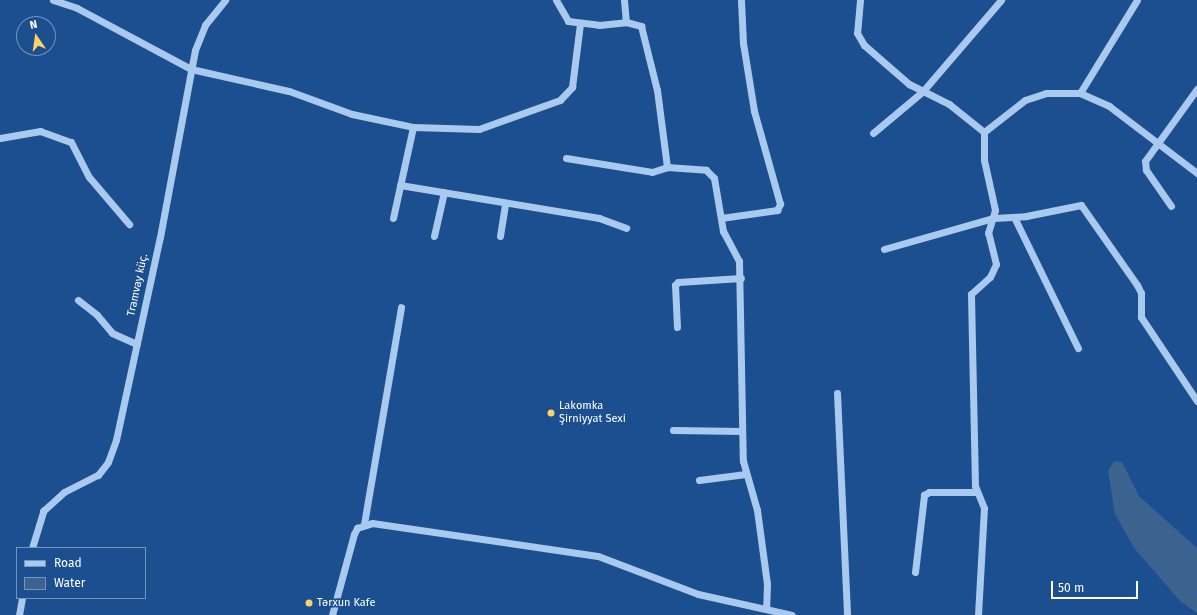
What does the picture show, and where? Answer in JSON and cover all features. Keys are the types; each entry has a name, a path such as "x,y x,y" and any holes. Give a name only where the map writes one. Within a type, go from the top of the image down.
{"street":[{"path":"53,0 77,8 191,69 289,91 352,114 413,128 479,129 560,100 572,87 580,24"},
{"name":"Tramvay küç.","path":"32,547 35,528 51,501 98,475 108,462 137,344 191,69 199,38 225,0"},
{"path":"556,0 561,14 580,24 626,22 636,24 643,32 658,90 667,167"},
{"path":"624,0 626,22"},
{"path":"721,218 776,210 780,204 754,111 743,43 740,0"},
{"path":"860,0 857,33 864,45 909,84 949,104 984,132 993,218 988,233 994,271 971,294 977,492 984,508 978,615"},
{"path":"874,133 923,91 1001,0"},
{"path":"1080,93 1137,0"},
{"path":"1171,206 1146,170 1145,161 1159,145 1197,88"},
{"path":"984,132 1026,100 1046,93 1080,93 1109,106 1197,173"},
{"path":"393,218 413,128"},
{"path":"0,138 40,131 71,142 89,176 130,224"},
{"path":"566,158 652,172 667,167 711,172 726,239 738,253 741,278 742,431 746,474 758,517 768,584 766,609"},
{"path":"400,185 599,218 626,228"},
{"path":"434,236 444,192"},
{"path":"500,236 504,203"},
{"path":"884,249 993,218 1014,217 1081,205 1137,285 1141,293 1141,317 1197,401"},
{"path":"1014,217 1078,348"},
{"path":"677,327 675,285 678,282 741,278"},
{"path":"78,300 97,315 112,333 137,344"},
{"path":"332,615 354,534 364,524 401,307"},
{"path":"837,393 846,615"},
{"path":"673,430 742,431"},
{"path":"699,480 746,474"},
{"path":"915,572 924,495 929,492 977,492"},
{"path":"364,524 598,556 698,594 792,615"},
{"path":"19,615 22,599"}],"water":[{"path":"1114,461 1122,462 1139,496 1197,548 1197,613 1181,602 1134,548 1115,514 1108,471"}],"place":[{"name":"Lakomka Şirniyyat Sexi","path":"551,413"},
{"name":"Tərxun Kafe","path":"309,603"}]}
